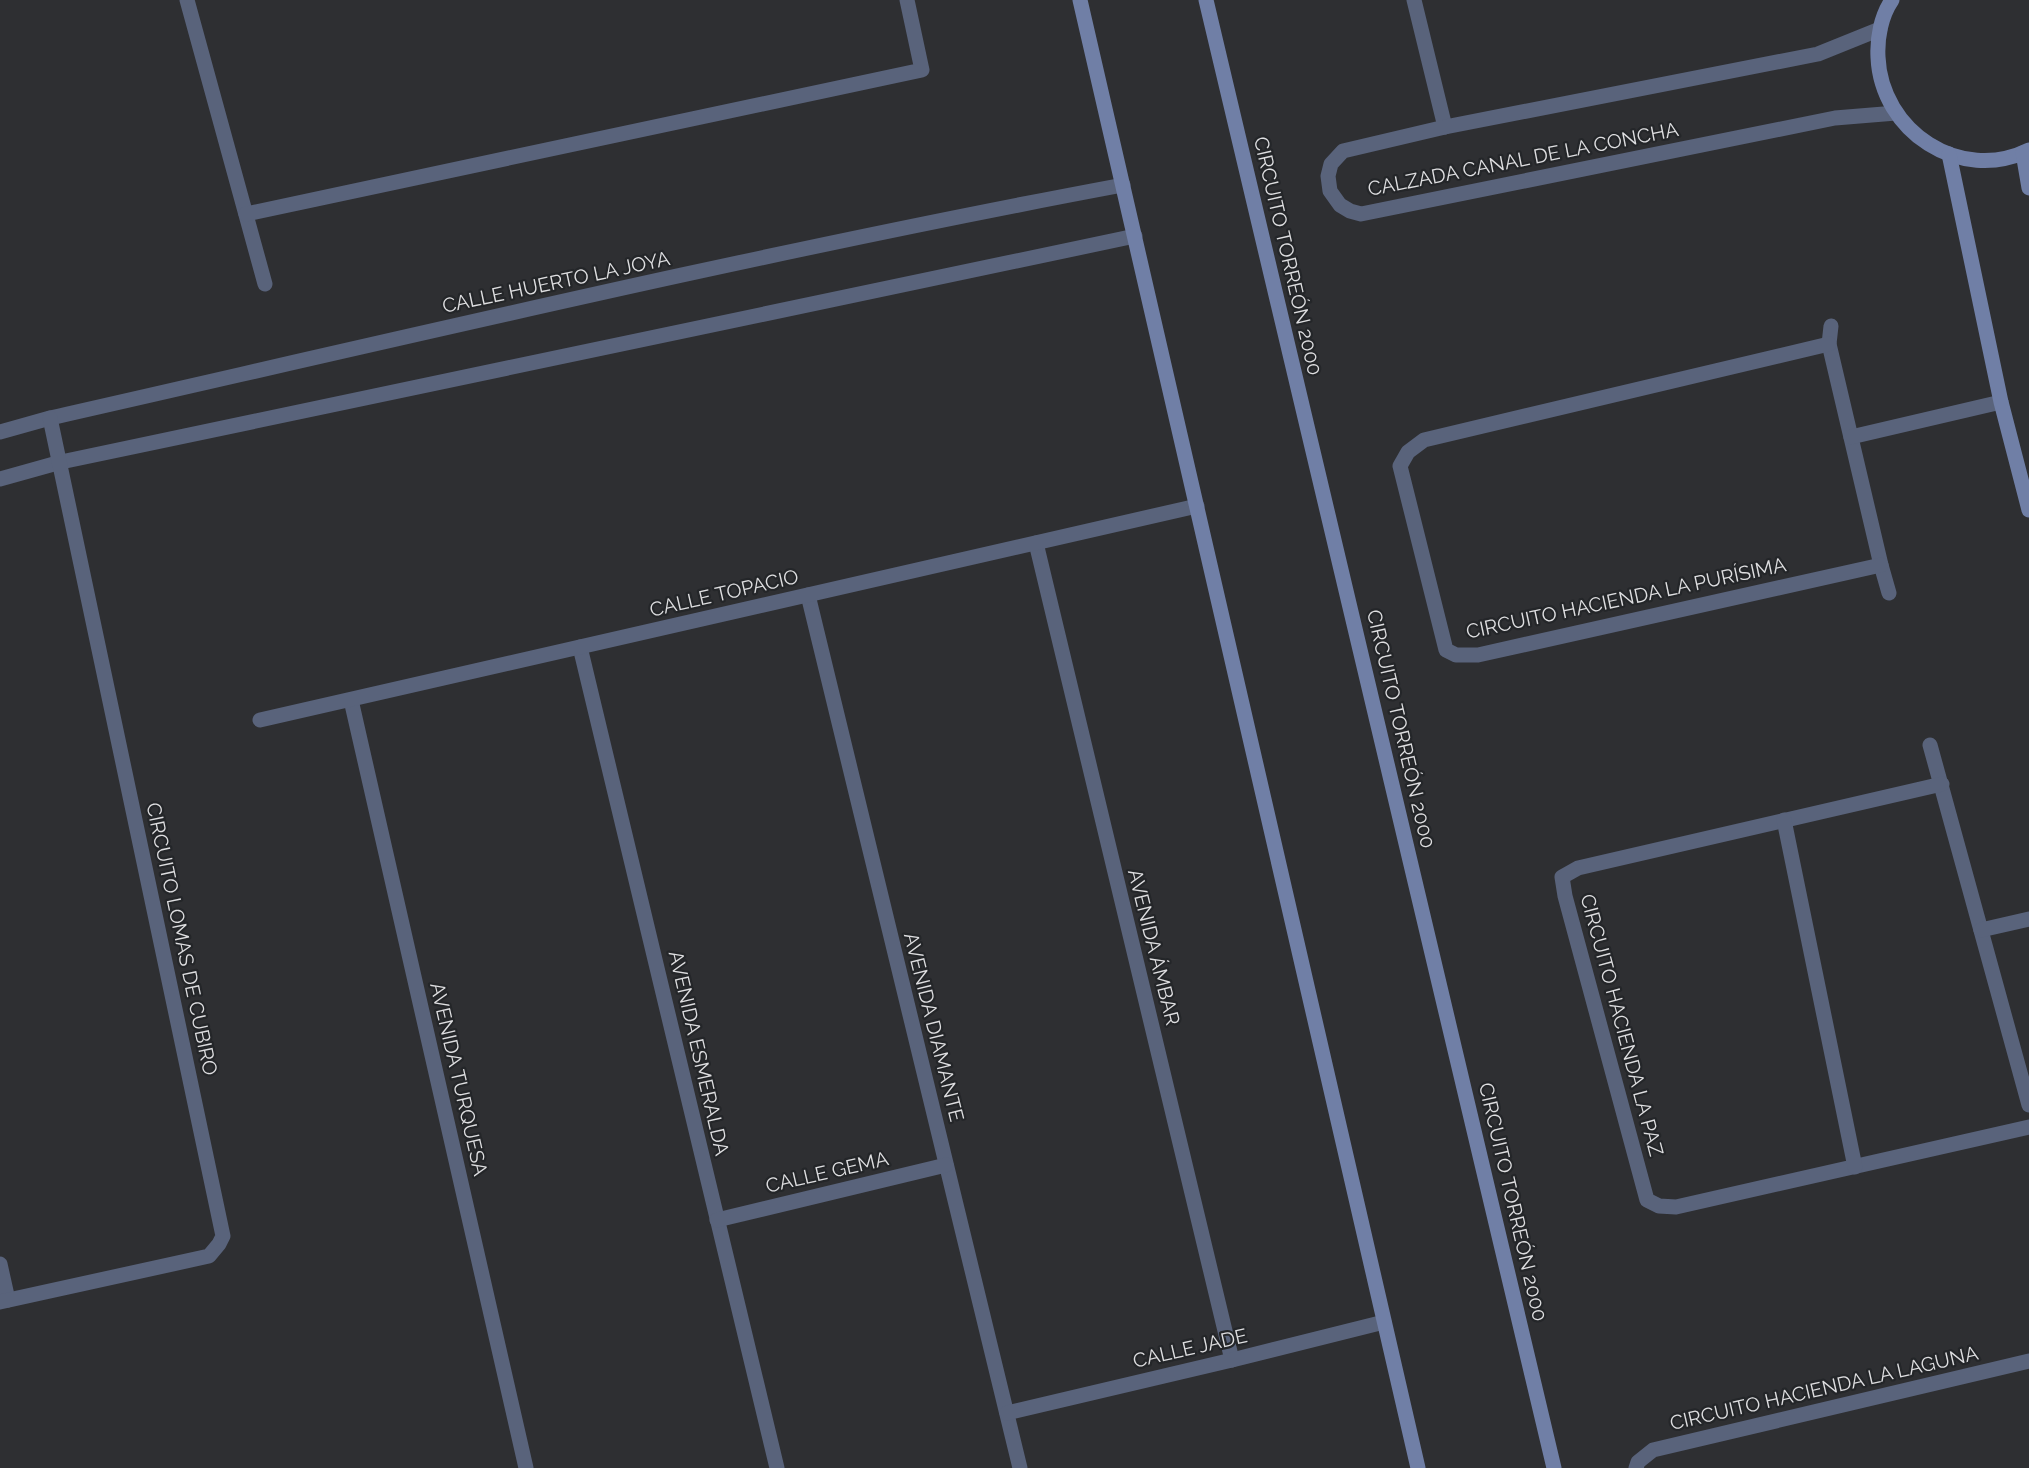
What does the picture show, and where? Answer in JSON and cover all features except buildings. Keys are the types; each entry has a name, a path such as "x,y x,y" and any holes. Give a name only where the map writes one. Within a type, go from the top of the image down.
{"main road":[{"path":"1080,0 1418,1468"},
{"name":"CIRCUITO TORREÓN 2000","path":"1206,0 1554,1468"},
{"path":"1892,0 1880,29 1877,47 1881,81 1896,113 1910,131 1949,154 1968,159 1986,160 2006,158 2026,151 2029,188"},
{"path":"1949,154 2001,402 2029,510"}],"street":[{"path":"187,0 265,284"},
{"path":"246,214 922,70 907,0"},
{"path":"1414,0 1445,127"},
{"name":"CALZADA CANAL DE LA CONCHA","path":"1880,29 1818,54 1445,127 1343,151 1331,164 1328,176 1330,191 1340,205 1361,214 1835,118 1896,113"},
{"name":"CALLE HUERTO LA JOYA","path":"0,432 50,418 525,310 1017,205 1123,185"},
{"path":"0,479 61,462 1135,236"},
{"path":"1831,326 1829,344 1889,593"},
{"name":"CIRCUITO HACIENDA LA PURÍSIMA","path":"1829,344 1424,440 1408,452 1400,466 1446,650 1456,655 1478,655 1881,565"},
{"path":"1851,437 2001,402"},
{"name":"CIRCUITO LOMAS DE CUBIRO","path":"4,1301 209,1256 223,1236 50,418"},
{"name":"CALLE TOPACIO","path":"260,720 1197,506"},
{"name":"AVENIDA ÁMBAR","path":"1036,543 1232,1360"},
{"name":"AVENIDA DIAMANTE","path":"808,595 1020,1468"},
{"name":"AVENIDA ESMERALDA","path":"580,647 775,1468"},
{"name":"AVENIDA TURQUESA","path":"351,700 526,1468"},
{"path":"1930,745 2029,1105"},
{"name":"CIRCUITO HACIENDA LA PAZ","path":"1942,784 1578,868 1562,877 1565,896 1647,1200 1659,1206 1676,1207 2029,1127"},
{"path":"1784,820 1856,1167"},
{"path":"1981,930 2029,919"},
{"name":"CALLE GEMA","path":"717,1220 946,1165"},
{"path":"0,1264 4,1301"},
{"name":"CALLE JADE","path":"1006,1413 1384,1322"},
{"name":"CIRCUITO HACIENDA LA LAGUNA","path":"1636,1468 1638,1462 1653,1450 2029,1361"}]}
